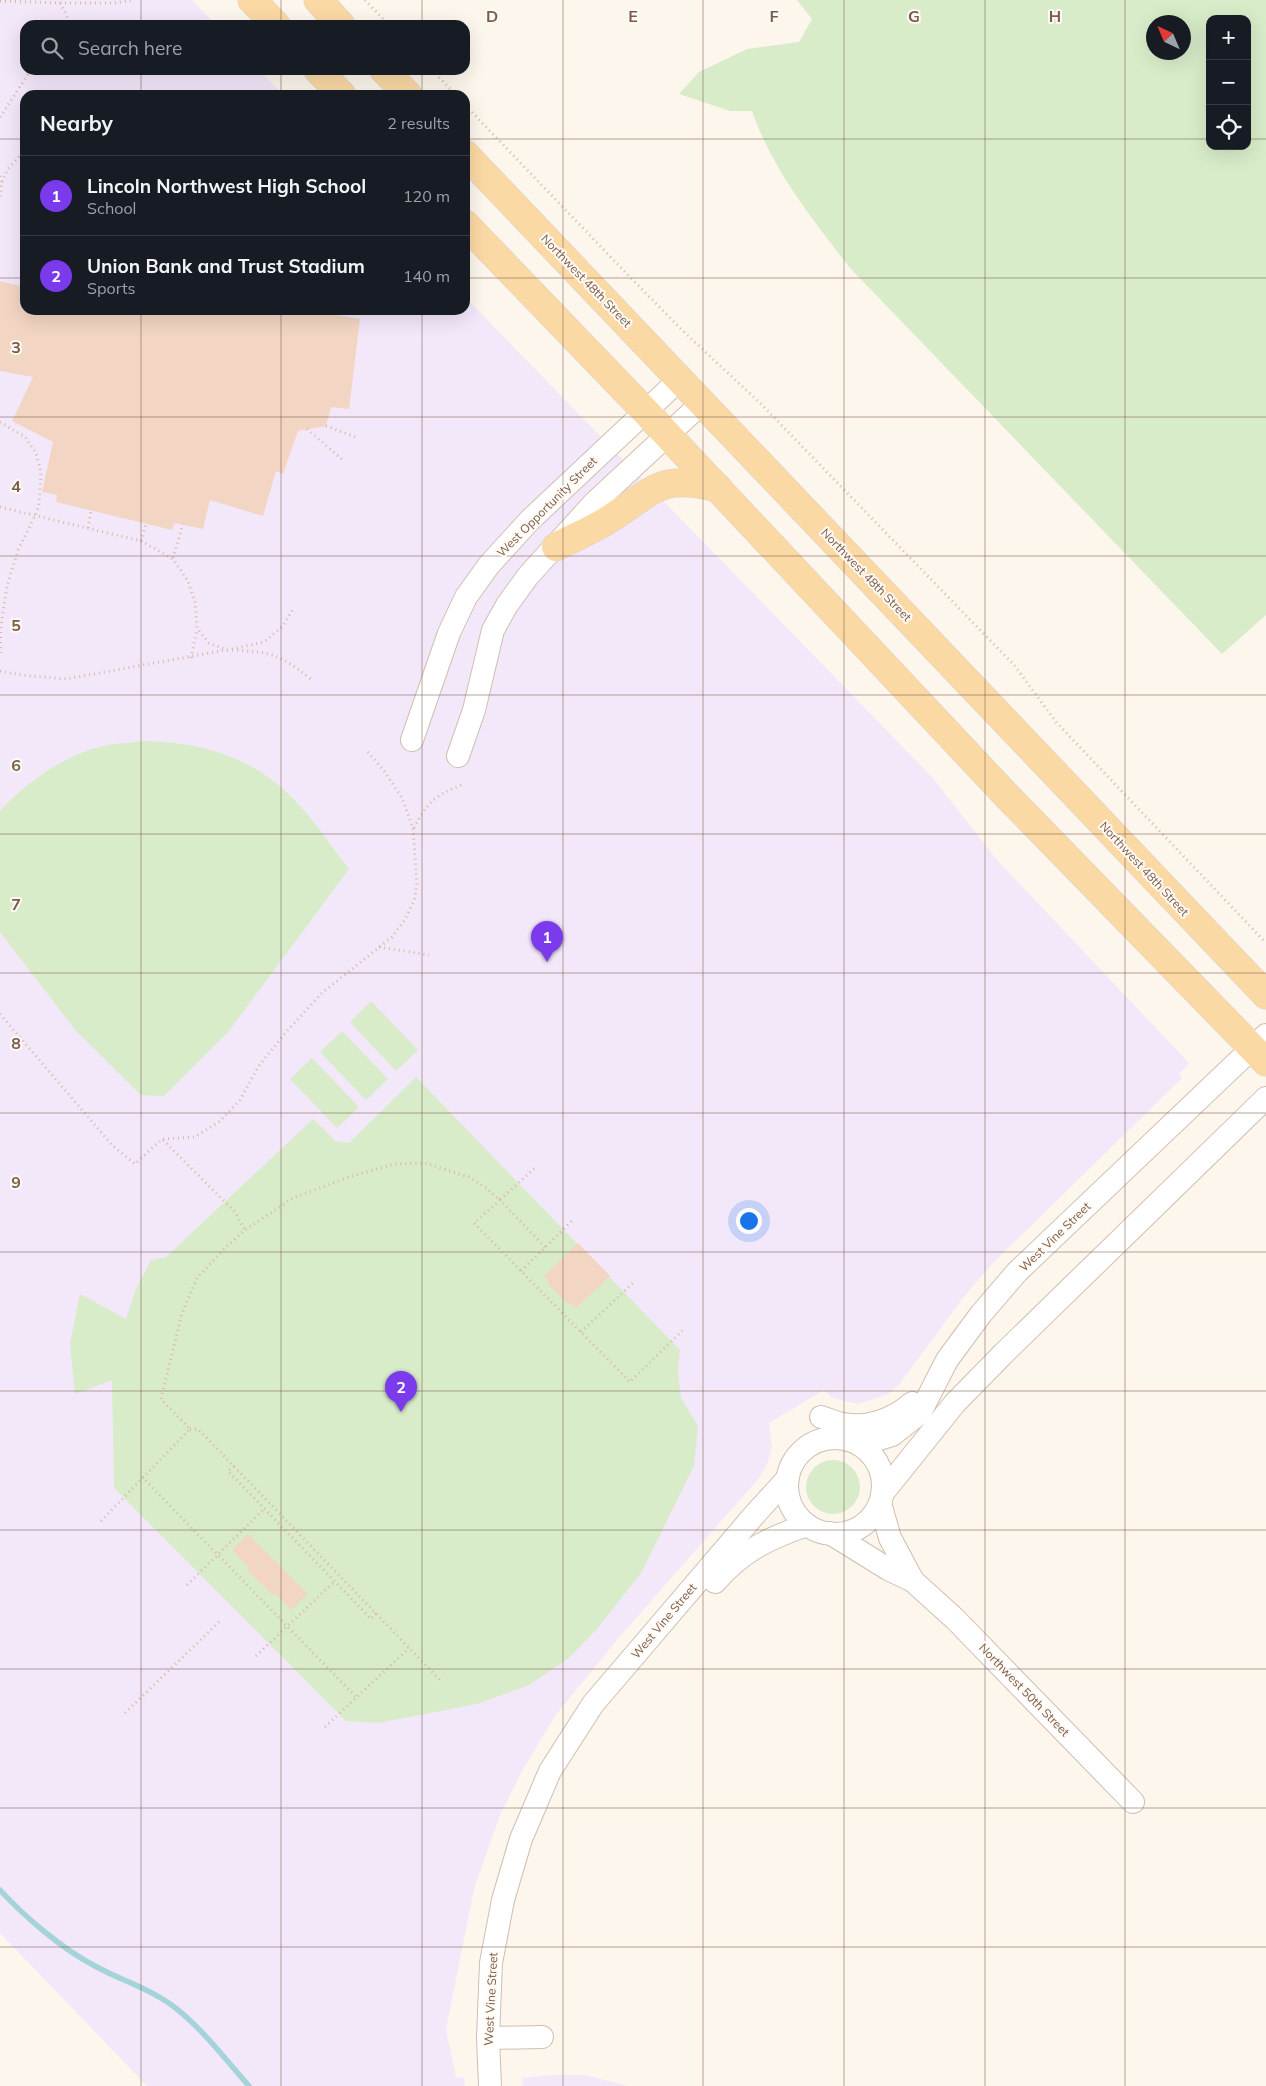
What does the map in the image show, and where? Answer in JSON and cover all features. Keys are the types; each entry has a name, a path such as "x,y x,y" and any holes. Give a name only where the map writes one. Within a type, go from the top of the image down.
{"main road":[{"path":"252,0 271,20"},
{"path":"318,0 336,20"},
{"path":"323,75 337,90"},
{"path":"389,75 403,90"},
{"name":"Northwest 48th Street","path":"470,159 1266,995"},
{"path":"470,229 718,488 1006,795 1261,1048"},
{"path":"556,547 607,521 649,491 665,484 688,482 718,488"}],"street":[{"name":"West Opportunity Street","path":"412,740 448,633 466,597 489,565 530,520 680,380"},
{"path":"458,756 474,710 493,630 507,605 528,576 595,502 702,402"},
{"name":"West Vine Street","path":"860,1445 892,1435 920,1413 947,1360 1017,1272 1261,1048"},
{"path":"881,1498 883,1479 879,1466 871,1454 860,1445 841,1438 813,1443 802,1451 793,1463 788,1478 791,1504 798,1516 807,1525 818,1531 830,1534 846,1532 860,1527 872,1516 881,1498 969,1389 1266,1098"},
{"path":"821,1417 844,1425 885,1420 903,1411 935,1382"},
{"name":"West Vine Street","path":"490,2086 488,2038 491,1963 503,1900 521,1839 550,1771 593,1704 788,1478"},
{"name":"Northwest 50th Street","path":"881,1498 890,1538 913,1581"},
{"name":"West Vine Street","path":"550,1771 728,1566 758,1544 807,1525"},
{"name":"Northwest 50th Street","path":"830,1534 913,1581 954,1619 1133,1802"},
{"path":"488,2038 542,2037"}],"path":[{"path":"0,1 114,3 133,0"},
{"path":"365,0 384,20"},
{"path":"60,3 68,20"},
{"path":"0,117 28,75"},
{"path":"437,75 451,90"},
{"path":"470,110 626,274 683,331 760,403 1015,666 1056,722 1266,943"},
{"path":"0,198 2,182 8,169 20,156"},
{"path":"0,176 2,182"},
{"path":"0,422 25,437 36,453 41,472 39,505 36,516 18,550 7,586 1,626 0,656"},
{"path":"326,426 358,438"},
{"path":"307,429 344,461"},
{"path":"0,507 141,541 173,558 188,581 195,602 197,628 191,658"},
{"path":"88,528 91,510"},
{"path":"141,541 146,524"},
{"path":"173,558 183,524"},
{"path":"0,671 66,679 191,658 264,642 283,626 294,607"},
{"path":"197,628 209,643 227,650 265,652 288,661 311,679"},
{"path":"0,1014 112,1145 135,1164 162,1139 195,1137 220,1121 240,1100 258,1067 287,1031 322,993 392,936 404,921 414,901 417,885 413,828 402,798 368,751"},
{"path":"413,828 430,803 444,791 464,784"},
{"path":"378,947 429,955"},
{"path":"162,1139 235,1212 245,1230"},
{"path":"190,1429 161,1399 182,1313 197,1278 245,1230 293,1198 349,1177 394,1164 425,1163 469,1178 486,1188 545,1247"},
{"path":"537,1166 474,1223 630,1382 683,1330"},
{"path":"521,1270 574,1219"},
{"path":"581,1332 633,1282"},
{"path":"100,1521 190,1429 198,1429 440,1680"},
{"path":"234,1466 228,1471 371,1619 376,1614"},
{"path":"142,1477 356,1697"},
{"path":"187,1585 264,1508"},
{"path":"256,1656 335,1582"},
{"path":"125,1713 221,1620"},
{"path":"325,1727 409,1648"}],"shaded area":[{"path":"0,0 192,0 211,20 20,20 20,75 264,75 278,90 20,90 20,315 470,315 470,302 932,777 998,861 1189,1063 1179,1074 1182,1078 992,1264 962,1299 899,1385 888,1394 858,1404 833,1398 824,1390 769,1423 772,1446 768,1462 759,1478 616,1641 555,1716 522,1771 500,1815 474,1889 446,2029 456,2078 464,2077 465,2086 147,2086 0,1933"},
{"path":"553,2075 586,2075 627,2086 523,2086 522,2078"}],"green space":[{"path":"797,0 1266,0 1266,615 1222,654 850,268 794,193 770,153 752,111 730,111 679,94 699,72 747,49 799,42 812,19"},
{"path":"142,741 199,747 234,758 251,766 283,789 292,798 310,817 349,869 229,1031 164,1096 141,1095 76,1031 0,932 0,811 34,780 74,756 103,746"},
{"path":"371,1001 418,1050 396,1071 350,1022"},
{"path":"342,1031 388,1079 366,1100 320,1052"},
{"path":"312,1058 359,1107 337,1128 290,1079"},
{"path":"416,1077 680,1350 678,1371 681,1398 698,1426 694,1466 641,1573 597,1629 569,1658 529,1685 477,1704 378,1723 346,1721 114,1488 112,1380 75,1394 70,1344 80,1294 126,1319 136,1289 151,1260 166,1257 313,1119 336,1141 349,1143"},
{"path":"833,1460 843,1462 852,1468 858,1477 860,1487 858,1497 852,1506 843,1512 833,1514 823,1512 814,1506 808,1497 806,1487 808,1477 814,1468 823,1462"}],"building":[{"path":"0,281 20,286 20,315 337,315 360,319 349,409 331,407 326,426 298,431 283,474 276,471 263,516 210,500 203,529 175,523 172,530 56,502 57,495 42,492 53,442 12,421 33,377 0,371"},
{"path":"578,1243 610,1276 576,1308 571,1303 569,1305 547,1283 549,1281 544,1276"},
{"path":"248,1534 308,1594 291,1610 275,1593 273,1595 247,1570 249,1568 232,1550"}],"waterway":[{"path":"0,1890 32,1921 70,1951 105,1971 154,1994 173,2006 203,2034 249,2086"}],"place":[{"name":"Lincoln Northwest High School","path":"547,962"},
{"name":"Union Bank and Trust Stadium","path":"401,1412"}]}
